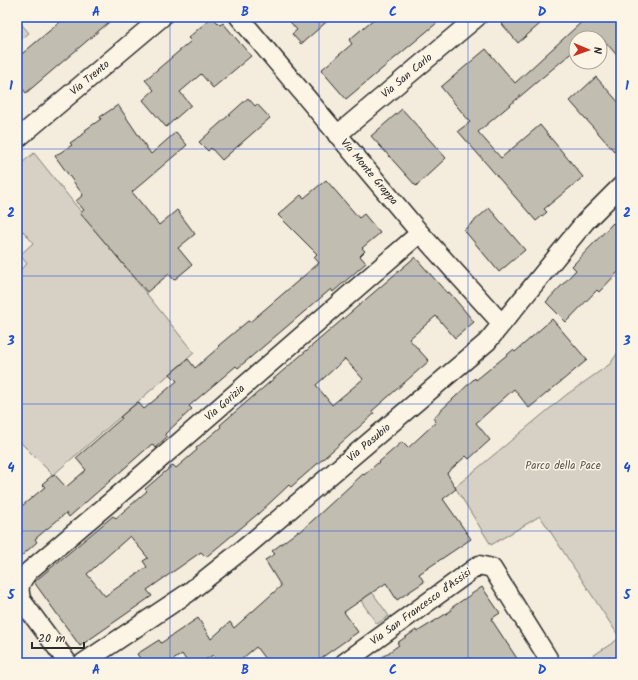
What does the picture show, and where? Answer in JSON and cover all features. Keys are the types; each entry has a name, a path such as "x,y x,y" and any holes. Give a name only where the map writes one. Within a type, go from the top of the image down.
{"street":[{"name":"Via Trento","path":"17,139 162,17"},
{"name":"Via San Carlo","path":"337,135 477,17"},
{"name":"Via Monte Grappa","path":"243,18 337,135 420,233 502,324"},
{"name":"Via Pasubio","path":"83,663 188,593 247,546 476,352 487,342 586,222 621,186"},
{"name":"Via Gorizia","path":"68,663 22,601 19,594 19,586 29,571 420,233"},
{"name":"Via San Francesco d'Assisi","path":"344,663 479,565 492,568 548,658 546,663"}],"green space":[{"path":"17,19 29,33 17,43"},
{"path":"34,153 194,353 53,475 17,439 17,272 27,264 20,255 33,243 23,231 17,236 17,167"},
{"name":"Parco della Pace","path":"621,348 621,474 618,476 621,481 621,663 582,663 620,638 540,516 491,545 455,487 566,395 610,364"},
{"path":"372,592 389,616 377,624 361,601"}],"building":[{"path":"66,17 115,17 26,93 17,82 17,58"},
{"path":"212,17 220,25 223,23 251,56 213,88 201,74 180,92 191,105 166,127 143,100 154,90 145,80 191,41 188,38"},
{"path":"286,17 332,17 301,44 292,34 297,30"},
{"path":"376,17 444,17 346,99 321,70 352,44 349,40"},
{"path":"496,17 548,17 518,43"},
{"path":"587,17 621,17 621,60 608,45 608,30 573,30"},
{"path":"568,34 568,56 478,132 501,158 540,125 583,177 544,209 547,212 536,221 458,131 470,122 441,87 486,49 515,83"},
{"path":"596,77 621,105 621,144 614,151 570,101"},
{"path":"248,98 255,106 257,104 270,118 222,160 211,148 208,151 199,142"},
{"path":"118,105 151,154 176,132 187,145 132,192 159,225 177,210 195,234 178,248 192,265 174,280 169,274 147,292 80,213 84,210 76,201 83,195 55,156 72,145 70,143 101,119 100,117"},
{"path":"402,109 446,158 416,186 371,136"},
{"path":"326,180 359,218 364,214 380,233 362,248 365,251 360,256 366,263 333,292 331,289 238,368 236,366 189,406 192,409 165,434 167,437 155,448 152,444 69,517 66,513 35,539 37,542 17,560 17,510 45,487 42,484 54,474 66,487 86,470 76,458 122,418 120,417 138,402 144,409 177,381 170,374 188,359 195,368 219,347 218,346 248,321 250,322 319,263 314,257 317,254 278,215 301,195 304,198"},
{"path":"489,208 525,250 499,272 464,230"},
{"path":"613,223 621,231 621,269 599,292 597,290 566,322 546,302 576,270 572,266"},
{"path":"415,257 447,293 449,292 474,322 455,338 436,316 409,339 429,361 372,411 374,414 291,487 289,485 259,513 206,557 201,552 147,590 152,596 80,646 34,582 113,516 116,518 147,491 145,489 173,465 176,468 197,450 196,448 221,427 220,425","holes":["345,359 363,379 332,405 316,385","130,536 148,558 143,561 147,567 105,596 87,574"]},
{"path":"552,319 587,360 529,408 514,389 476,423 490,440 469,459 466,456 447,473 456,489 443,499 471,539 419,574 424,582 397,600 386,583 344,612 358,632 314,663 268,663 256,647 237,663 219,663 213,655 200,663 188,663 182,654 169,663 143,663 137,654 159,640 161,643 198,618 211,639 230,622 234,628 281,586 265,560 275,554 272,551 298,531 300,532 363,474 364,475 402,442 408,448 436,422 433,418 475,378 476,380 513,350 515,352"},
{"path":"482,587 500,613 491,619 520,663 374,663 399,645 397,643 416,630 417,632 452,610 451,608"}]}
